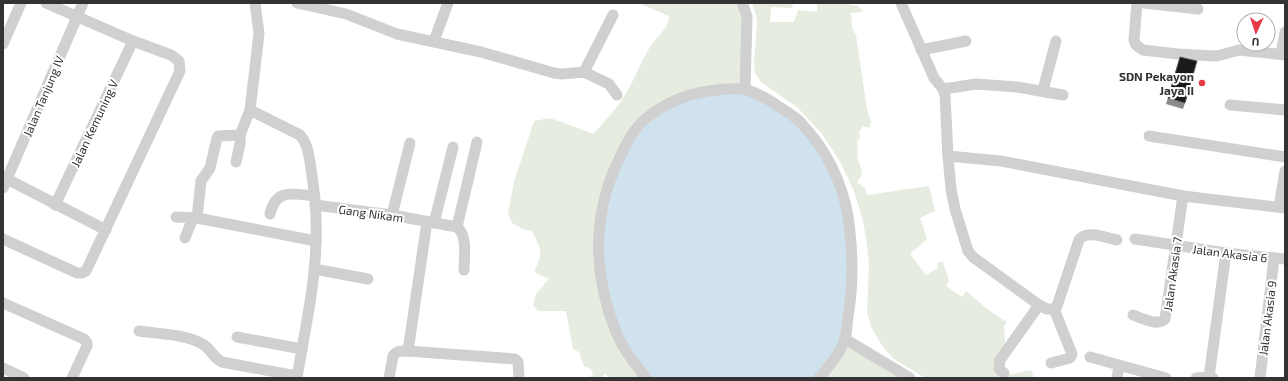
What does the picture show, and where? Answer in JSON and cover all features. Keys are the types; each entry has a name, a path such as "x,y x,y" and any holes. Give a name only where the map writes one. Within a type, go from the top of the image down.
{"street":[{"path":"3,44 21,3"},
{"path":"3,239 70,271 82,273 86,271 180,71 179,61 174,57 46,3"},
{"name":"Jalan Tanjung IV","path":"4,182 83,3"},
{"path":"236,162 240,144 240,135 250,110 259,34 255,3"},
{"path":"297,3 348,8 397,34 481,52 558,73 584,72 610,84 617,95"},
{"path":"434,41 448,3"},
{"path":"742,3 747,16 746,90"},
{"path":"901,3 934,78 943,89 946,103 948,156 955,209 968,251 1039,305 1047,309 1054,310"},
{"path":"1137,3 1134,40 1136,45 1143,50 1208,56 1224,55 1239,50 1283,55 1285,32"},
{"path":"1144,3 1198,9"},
{"path":"584,72 613,15"},
{"path":"921,50 966,40"},
{"name":"Jalan Kemuning V","path":"55,205 133,41"},
{"path":"1043,90 1056,41"},
{"path":"943,89 976,84 1043,90 1063,95"},
{"path":"646,378 630,359 616,333 602,289 599,264 600,226 603,200 614,170 631,134 648,116 668,104 695,93 722,90 746,90 769,100 798,119 825,153 839,181 849,219 853,254 852,293 845,339 834,360 819,378"},
{"path":"1230,105 1285,110"},
{"path":"139,331 186,337 204,345 216,359 222,362 297,377 314,269 316,241 315,200 305,140 300,135 250,110"},
{"path":"185,238 195,218 201,181 210,168 216,138 218,136 240,135"},
{"path":"1149,136 1285,157"},
{"path":"464,270 464,239 463,233 457,227 477,142"},
{"path":"392,215 410,143"},
{"path":"408,351 430,223 453,147"},
{"path":"948,156 1001,161 1183,196 1282,208 1285,171"},
{"path":"4,182 106,230"},
{"name":"Gang Nikam","path":"270,214 274,202 284,194 457,227"},
{"name":"Jalan Akasia 7","path":"1133,315 1156,322 1161,322 1165,319 1183,196"},
{"path":"176,217 195,218 316,241"},
{"path":"1054,310 1057,306 1082,236 1088,234 1117,240"},
{"name":"Jalan Akasia 6","path":"1135,239 1226,253 1280,259"},
{"path":"1196,378 1211,377 1226,253"},
{"name":"Jalan Akasia 9","path":"1260,378 1280,259"},
{"path":"314,269 368,279"},
{"path":"3,303 84,339 87,343 72,378"},
{"path":"1004,373 998,368 1000,360 1039,305"},
{"path":"1051,363 1070,358 1072,354 1054,310"},
{"path":"237,337 302,349"},
{"path":"845,339 910,378"},
{"path":"389,378 392,356 398,351 515,359 518,362 519,378"},
{"path":"1090,357 1166,378"},
{"path":"1117,378 1119,366"},
{"path":"3,368 24,378"}],"shaded area":[{"path":"638,3 742,3 745,90 646,378 610,378 605,374 601,378 588,378 593,375 591,369 584,366 579,352 573,349 566,311 538,311 533,305 536,294 549,279 534,272 539,259 540,251 538,242 532,231 523,229 512,223 508,214 514,182 534,121 550,118 594,134 627,92 650,47 667,25 669,16"},
{"path":"752,3 793,3 792,8 771,7 770,22 794,22 798,10 817,12 817,3 841,3 858,6 863,12 851,13 852,27 856,35 867,109 871,122 869,128 863,126 859,132 860,137 857,141 857,158 862,175 857,182 865,188 867,195 929,186 935,211 920,218 927,239 910,254 926,275 938,268 937,263 943,262 949,281 946,286 962,297 966,291 991,312 1007,322 1004,326 1005,341 996,369 1003,376 1031,370 1034,378 925,378 894,359 883,347 872,329 867,313 869,264 867,244 863,221 854,191 840,162 822,134 797,107 762,83 755,73 754,64 757,24"},
{"path":"845,339 910,378 819,378"}],"water":[{"path":"720,90 769,100 815,139 849,219 845,339 819,378 646,378 616,333 599,264 614,170 648,116 668,104"}],"building":[{"path":"1180,57 1197,61 1185,103 1168,98"}],"place":[{"name":"SDN Pekayon Jaya II","path":"1202,83"}]}
